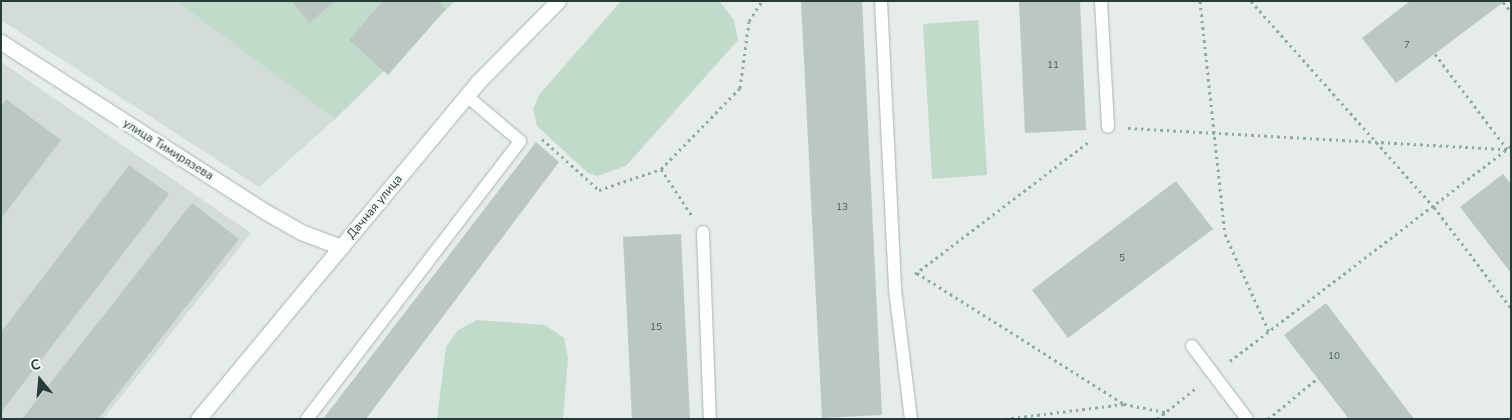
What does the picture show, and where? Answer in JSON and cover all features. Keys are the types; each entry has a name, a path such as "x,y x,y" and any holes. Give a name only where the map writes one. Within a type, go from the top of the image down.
{"street":[{"name":"Дачная улица","path":"198,419 466,96 558,1"},
{"name":"улица Тимирязева","path":"1,42 266,212 301,232 341,247"}],"lane":[{"path":"881,1 896,289 911,419"},
{"path":"1101,1 1108,127"},
{"path":"307,419 520,141 466,96"},
{"path":"703,232 710,419"},
{"path":"1192,346 1247,419"}],"path":[{"path":"535,133 599,190 661,168 740,88 749,21 762,1"},
{"path":"1200,1 1213,133 1226,234 1269,332"},
{"path":"1251,1 1434,207 1511,308"},
{"path":"1503,2 1511,12"},
{"path":"1435,54 1507,149"},
{"path":"896,289 1108,127 1507,149"},
{"path":"1157,419 1511,146"},
{"path":"661,168 703,232"},
{"path":"916,273 1124,404"},
{"path":"1268,419 1318,378"},
{"path":"1006,419 1124,404 1165,412"}],"shaded area":[{"path":"1,1 176,1 335,119 259,187 1,20"},
{"path":"1,62 251,233 103,419 1,419"}],"green space":[{"path":"176,1 455,1 335,119"},
{"path":"621,1 719,1 734,20 738,40 626,166 597,176 588,173 537,126 533,109 539,95"},
{"path":"978,20 987,175 932,179 923,24"},
{"path":"477,320 545,325 564,338 568,358 563,419 437,419 446,347 458,330"}],"building":[{"path":"292,1 335,1 309,23"},
{"path":"383,1 437,1 446,9 388,75 349,40"},
{"path":"801,1 862,1 882,415 822,418"},
{"path":"1019,1 1080,1 1086,130 1025,133"},
{"path":"1410,1 1505,1 1396,83 1362,38"},
{"path":"6,99 61,140 1,219 1,106"},
{"path":"536,142 559,162 366,419 323,419"},
{"path":"129,165 169,194 1,412 1,332"},
{"path":"1503,174 1511,184 1511,273 1460,207"},
{"path":"1176,181 1213,229 1068,338 1032,290"},
{"path":"192,203 239,239 98,419 22,419"},
{"path":"681,234 690,419 632,419 623,237"},
{"path":"1326,303 1414,419 1349,419 1284,335"}]}
